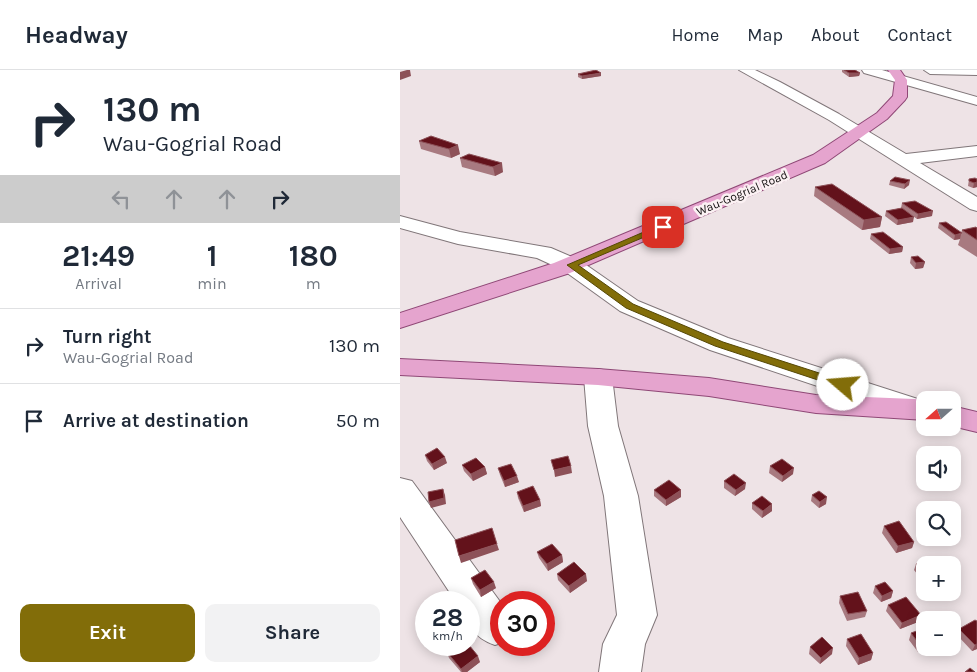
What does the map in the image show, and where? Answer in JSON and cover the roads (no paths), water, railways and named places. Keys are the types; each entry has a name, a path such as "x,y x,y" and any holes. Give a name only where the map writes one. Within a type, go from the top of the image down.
{"main road":[{"name":"Wau-Gogrial Road","path":"400,320 571,265 819,159 882,116 900,96 898,75"},
{"path":"400,367 598,377 709,387 816,404 916,409"},
{"path":"961,418 977,422"}],"street":[{"path":"745,70 822,108 858,133 977,205"},
{"path":"868,70 898,75 977,100"},
{"path":"930,70 951,72 977,71"},
{"path":"902,160 977,151"},
{"path":"400,222 458,238 543,253 571,265 629,306 701,336 916,408"},
{"path":"598,377 603,426 621,496 637,615 624,644 620,672"},
{"path":"400,490 490,620"}]}
